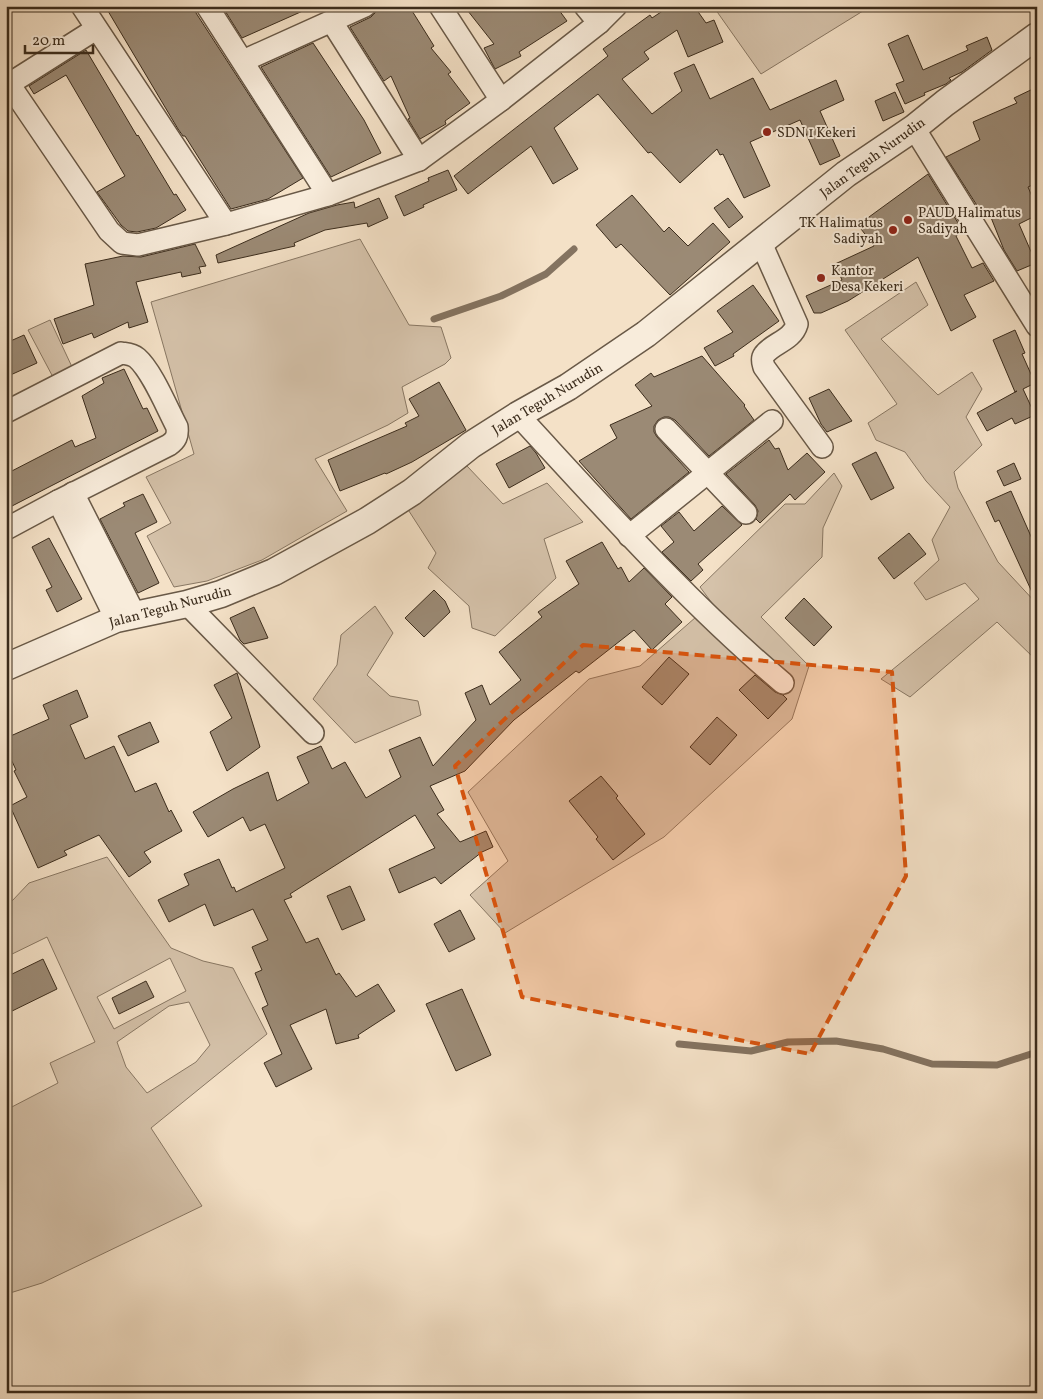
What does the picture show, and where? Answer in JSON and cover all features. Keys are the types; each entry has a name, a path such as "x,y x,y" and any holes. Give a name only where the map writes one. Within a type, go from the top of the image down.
{"street":[{"path":"82,6 226,224"},
{"path":"207,6 328,195"},
{"path":"243,62 365,6"},
{"path":"440,6 501,100"},
{"path":"585,6 599,23"},
{"path":"96,29 7,85 110,231 122,243 138,245 226,224 328,195 418,160 501,100 599,23 616,6"},
{"path":"332,22 418,160"},
{"name":"Jalan Teguh Nurudin","path":"6,666 125,617 188,604 221,594 274,572 329,543 412,492 471,445 608,362 846,174 914,128 1037,36"},
{"path":"914,128 1037,326"},
{"path":"761,243 797,324 795,330 785,340 764,355 762,360 764,367 822,447"},
{"path":"6,412 121,354 130,354 137,358 148,372 177,427 178,434 175,440 158,451 65,497 6,529"},
{"path":"518,415 629,536 723,631 783,683"},
{"path":"629,536 772,421"},
{"path":"666,429 746,513"},
{"path":"65,497 125,617"},
{"path":"188,604 313,733"}],"highlighted area":[{"path":"583,645 892,672 906,876 810,1054 522,997 455,766"}],"shaded area":[{"path":"713,6 871,6 761,74"},
{"path":"360,239 409,325 441,327 451,358 445,364 402,387 408,413 388,425 315,459 347,511 262,560 207,581 174,587 147,536 171,523 146,477 194,454 151,302"},
{"path":"916,282 928,305 881,339 938,395 972,372 982,389 966,417 982,445 954,472 958,488 998,562 1037,604 1037,661 997,622 910,697 881,679 979,599 965,583 926,600 914,583 939,560 932,540 950,507 926,481 905,452 876,440 868,423 897,404 845,330"},
{"path":"50,320 73,369 54,379 28,330"},
{"path":"467,466 503,504 547,483 583,522 544,539 556,578 495,636 472,628 469,606 428,568 436,553 407,508"},
{"path":"834,473 842,486 823,528 822,557 761,617 809,666 792,719 664,837 505,933 470,895 508,861 468,792 589,679 640,666 712,603 700,587 785,504 805,504"},
{"path":"375,606 393,633 367,675 390,696 418,701 421,715 355,743 313,699 337,665 341,635"},
{"path":"107,857 171,948 203,961 233,968 267,1034 151,1128 202,1206 42,1283 10,1293 6,1286 6,1110 58,1083 50,1063 95,1042 47,937 6,957 6,905 29,883","holes":["170,958 186,991 114,1029 97,997","189,1002 210,1045 196,1062 147,1093 126,1067 117,1042 169,1006"]}],"building":[{"path":"105,6 195,6 196,13 303,178 268,199 231,209 185,136 178,129"},
{"path":"222,6 314,6 242,38"},
{"path":"377,6 409,6 434,46 431,48 451,72 448,74 470,103 445,121 446,124 420,139 408,119 410,118 391,76 384,81 350,27 371,17 375,13"},
{"path":"464,6 556,6 567,21 519,52 521,56 495,69 484,48 494,44"},
{"path":"670,6 694,6 706,23 714,20 723,42 688,57 677,30 644,52 649,59 622,79 652,114 682,91 674,73 694,64 710,99 753,78 770,110 836,80 844,100 820,111 840,156 820,165 800,120 750,142 770,186 744,198 723,154 720,155 717,149 680,183 651,152 648,153 598,94 554,128 578,169 553,184 531,146 468,194 454,176 608,56 603,49 650,15 652,18"},
{"path":"908,35 923,70 968,50 966,46 987,37 992,50 962,72 949,78 951,80 946,84 924,93 925,95 905,104 896,84 904,81 888,44"},
{"path":"313,43 364,120 381,153 331,177 261,67"},
{"path":"86,50 137,136 174,195 176,194 186,210 156,228 137,232 128,231 121,225 97,192 125,176 66,75 34,94 29,86"},
{"path":"1037,87 1037,183 1028,187 1037,208 1037,215 1019,224 1036,263 1017,271 1004,250 990,215 985,218 946,157 980,140 973,122 1017,103 1014,98"},
{"path":"895,92 904,112 883,121 875,101"},
{"path":"448,170 457,190 423,205 424,207 404,216 395,196 429,181 428,178"},
{"path":"928,174 963,231 956,236 972,268 983,263 994,281 964,295 976,317 951,331 918,257 848,301 821,313 814,313 806,296 842,280 835,264 874,246 858,225"},
{"path":"632,195 664,232 669,227 688,246 713,223 730,242 670,295 621,244 616,248 596,225"},
{"path":"379,198 388,218 368,227 367,223 325,230 294,243 295,246 218,263 216,255 309,213 354,202 355,208"},
{"path":"728,198 743,217 729,228 714,208"},
{"path":"195,244 206,266 199,267 201,273 182,277 181,272 136,282 148,322 129,328 128,322 94,338 92,333 63,344 54,319 94,305 85,264 123,256 141,257"},
{"path":"753,285 779,321 733,354 734,356 715,366 704,348 733,332 717,311"},
{"path":"1015,330 1025,353 1022,354 1035,383 1023,389 1035,415 1015,424 1012,418 987,431 977,413 1017,391 1015,392 993,340"},
{"path":"24,335 37,363 6,377 6,343"},
{"path":"702,356 745,405 754,420 709,456 675,420 664,417 658,420 654,426 654,432 689,472 631,519 579,461 617,438 610,425 652,406 635,385 651,373 654,377"},
{"path":"124,369 143,409 147,408 158,431 12,506 6,495 6,474 72,440 75,447 96,438 82,396 104,383 102,378"},
{"path":"439,382 466,430 412,462 340,491 328,460 407,426 405,423 419,416 409,399"},
{"path":"829,389 852,421 827,432 821,424 809,398"},
{"path":"769,440 775,449 779,448 788,470 807,453 825,472 795,500 790,494 760,523 756,519 758,511 755,505 726,474"},
{"path":"530,446 545,468 509,488 496,464"},
{"path":"876,452 894,488 871,500 852,464"},
{"path":"1014,463 1021,479 1004,486 997,471"},
{"path":"1011,491 1037,550 1037,603 999,520 995,522 986,502"},
{"path":"143,494 157,522 135,533 159,583 138,593 100,519 125,506 123,503"},
{"path":"722,506 742,525 698,564 703,570 691,581 662,552 674,542 661,526 679,512 694,531"},
{"path":"909,533 926,554 894,579 878,558"},
{"path":"49,538 82,599 57,612 46,590 52,587 32,547"},
{"path":"602,542 618,569 621,567 629,582 644,568 672,597 665,604 682,622 652,650 634,630 579,673 576,671 514,720 465,771 430,786 444,810 437,814 460,842 486,831 493,847 482,852 441,884 435,877 399,893 389,869 435,848 415,815 290,894 292,897 284,900 306,943 318,938 336,975 339,973 356,997 378,984 395,1011 358,1035 359,1038 336,1044 326,1009 290,1025 312,1069 276,1087 264,1063 282,1054 262,1008 268,1005 255,973 262,970 252,947 268,940 253,909 214,926 205,904 169,922 158,900 189,885 184,874 219,859 232,888 234,887 236,892 285,868 265,824 250,831 243,817 208,837 193,812 268,772 277,801 309,783 297,757 321,746 332,769 345,762 366,798 401,777 389,750 420,737 433,766 476,720 465,693 482,685 490,705 521,680 499,652 542,617 538,612 579,584 566,561"},
{"path":"434,590 445,601 450,612 424,637 405,618"},
{"path":"804,598 832,627 814,646 785,618"},
{"path":"254,607 268,638 244,644 240,640 230,618"},
{"path":"669,657 689,674 662,705 642,687"},
{"path":"237,673 260,747 227,771 210,732 232,718 214,685"},
{"path":"755,675 775,692 787,699 768,719 739,690"},
{"path":"77,690 88,717 70,725 85,759 114,746 135,792 156,783 169,812 171,810 182,831 144,852 151,862 129,877 99,835 64,851 67,855 38,868 10,806 27,797 14,771 16,770 6,748 6,738 49,719 43,705"},
{"path":"717,717 737,735 710,765 690,747"},
{"path":"150,722 159,742 128,756 118,736"},
{"path":"601,776 645,834 613,860 596,839 598,837 569,801"},
{"path":"350,886 365,920 342,930 327,896"},
{"path":"460,910 475,939 449,952 434,924"},
{"path":"43,959 57,989 6,1014 6,977"},
{"path":"146,981 154,997 119,1014 112,998"},
{"path":"462,989 491,1055 456,1071 426,1004"}],"waterway":[{"path":"434,319 501,296 546,274 574,249"},
{"path":"679,1044 751,1051 788,1042 836,1041 883,1049 932,1064 997,1065 1037,1052"}],"place":[{"name":"SDN 1 Kekeri","path":"767,132"},
{"name":"PAUD Halimatus Sadiyah","path":"908,220"},
{"name":"TK Halimatus Sadiyah","path":"893,230"},
{"name":"Kantor Desa Kekeri","path":"821,278"}]}
